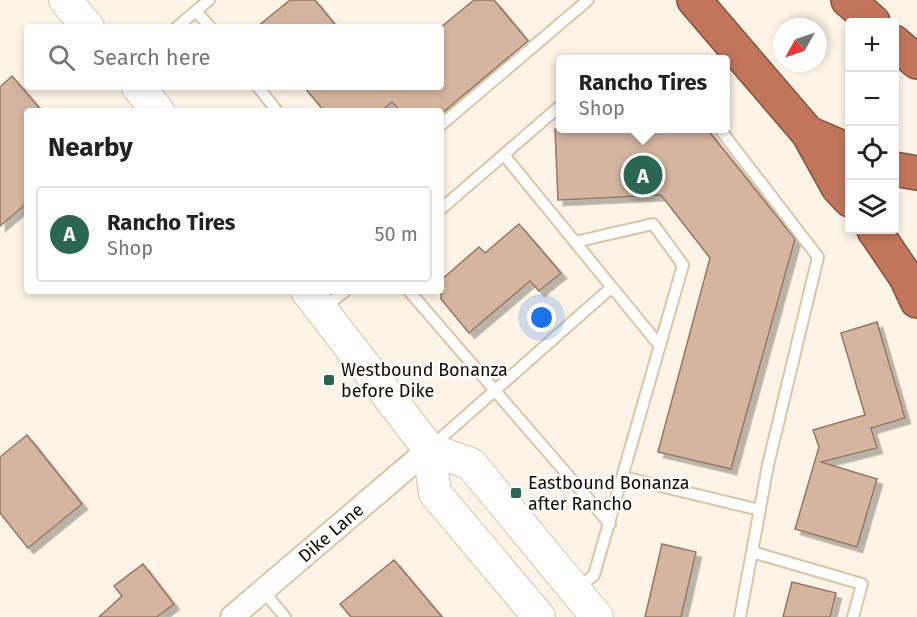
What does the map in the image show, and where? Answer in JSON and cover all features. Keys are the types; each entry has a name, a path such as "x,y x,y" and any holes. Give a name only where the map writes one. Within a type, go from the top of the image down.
{"highway":[{"path":"694,0 808,133 845,195"},
{"path":"848,0 868,18"},
{"path":"808,133 845,149"},
{"path":"899,170 917,173"},
{"path":"877,234 906,277 917,301"}],"main road":[{"path":"65,0 85,24"},
{"path":"140,90 156,108"},
{"path":"324,297 429,449 435,493 540,617 575,590"},
{"path":"429,449 471,464 597,617"}],"street":[{"name":"Dike Lane","path":"241,614 263,591 429,449"}],"lane":[{"path":"180,24 209,0"},
{"path":"444,122 588,0"},
{"path":"196,10 208,24"},
{"path":"260,90 275,108"},
{"path":"444,206 556,110"},
{"path":"722,133 818,257 760,510 740,617"},
{"path":"504,155 660,346"},
{"path":"575,242 653,224 683,265 594,575 575,590"},
{"path":"429,449 612,287"},
{"path":"412,294 610,524"},
{"path":"623,477 760,510"},
{"path":"752,552 862,584 853,617"},
{"path":"263,591 285,617"}],"building":[{"path":"290,0 315,0 335,24 261,24"},
{"path":"474,0 494,0 528,41 444,111 444,108 397,108 392,102 385,108 322,108 306,90 444,90 444,25"},
{"path":"12,76 39,108 24,108 24,206 0,226 0,87"},
{"path":"555,129 556,133 710,133 795,239 731,469 658,452 710,258 661,195 558,200"},
{"path":"519,224 561,273 539,291 530,281 469,333 441,299 441,294 444,294 444,277 479,247 485,253"},
{"path":"877,322 905,418 871,428 877,448 821,462 877,479 857,547 795,529 819,447 813,430 865,415 841,333"},
{"path":"27,435 82,504 28,548 0,513 0,457"},
{"path":"662,544 696,552 681,617 645,617"},
{"path":"394,560 442,617 351,617 340,604"},
{"path":"143,564 174,604 157,617 99,617 122,596 114,586"},
{"path":"792,582 836,593 830,617 783,617"}],"place":[{"name":"Rancho Tires","path":"643,175"},
{"name":"Westbound Bonanza before Dike","path":"329,380"},
{"name":"Eastbound Bonanza after Rancho","path":"516,493"}]}
